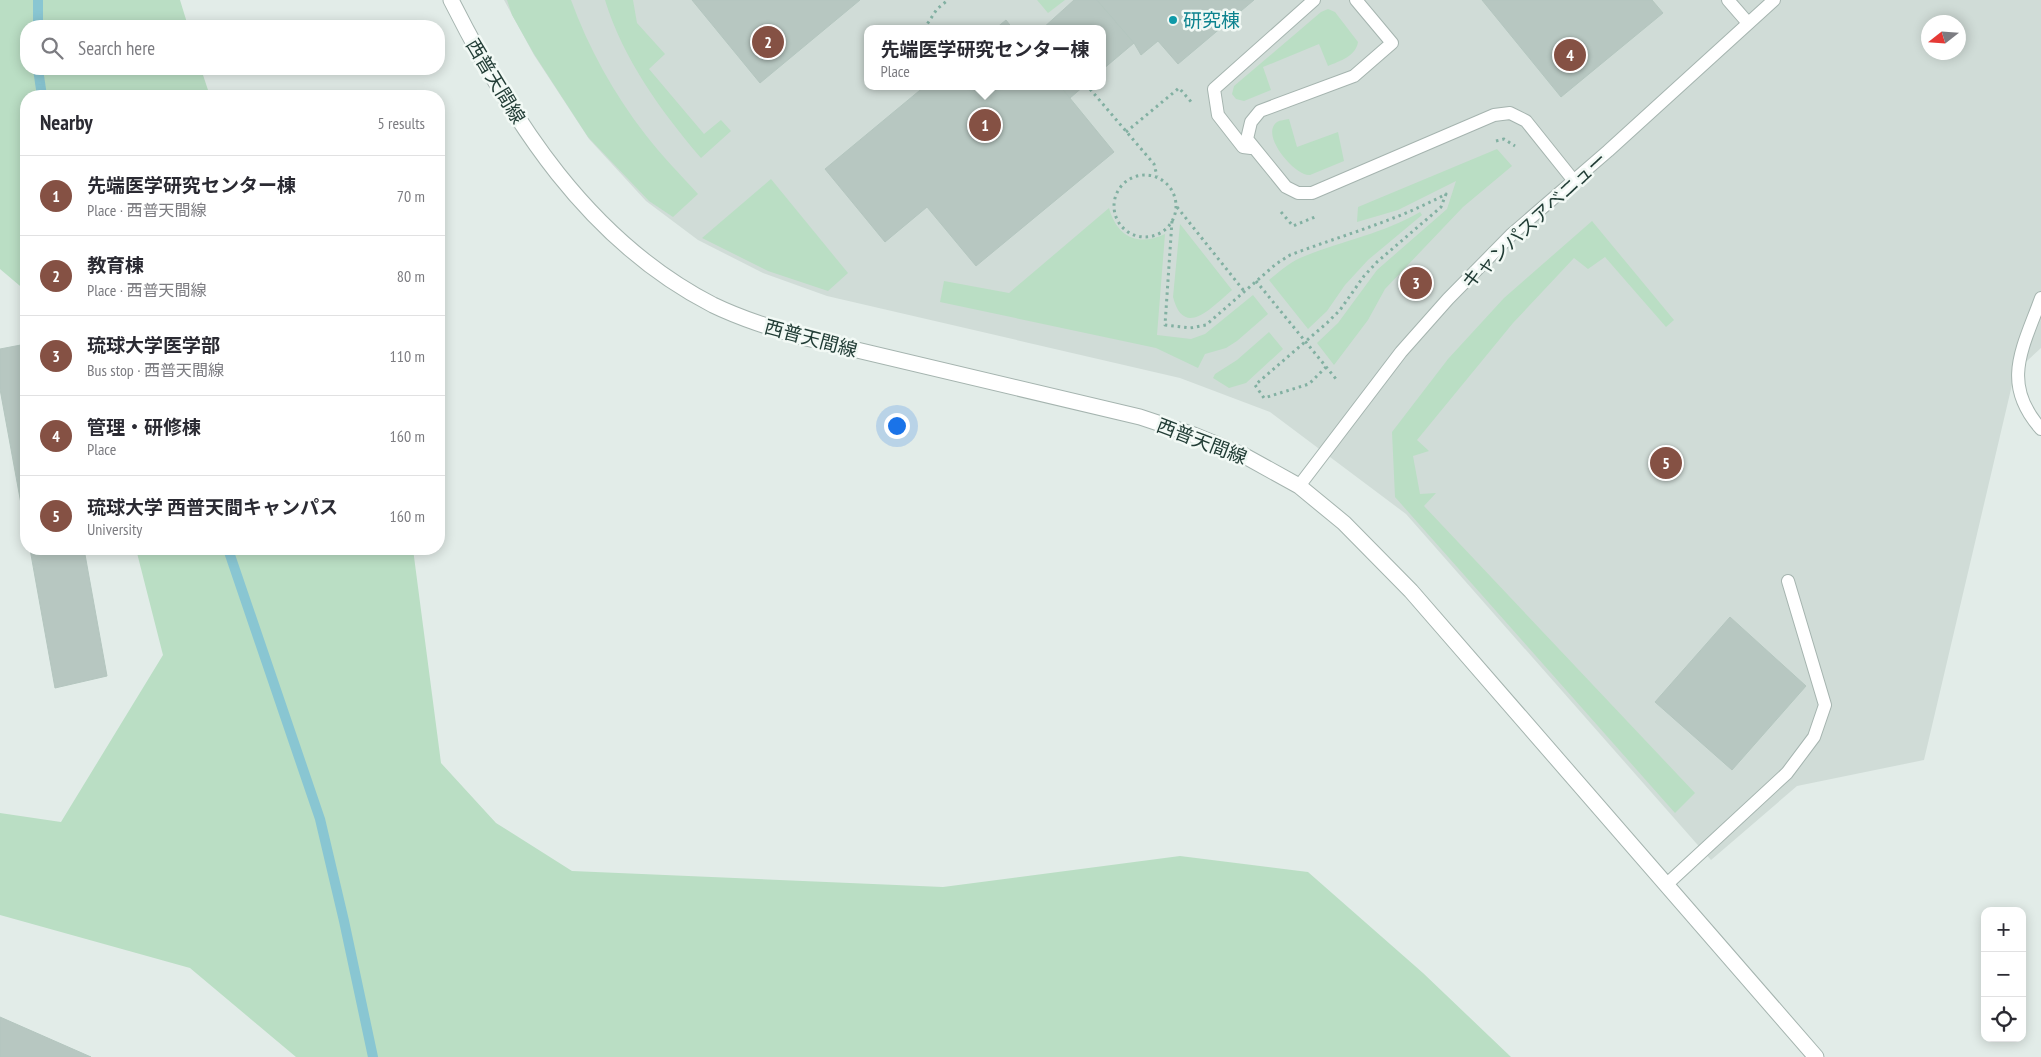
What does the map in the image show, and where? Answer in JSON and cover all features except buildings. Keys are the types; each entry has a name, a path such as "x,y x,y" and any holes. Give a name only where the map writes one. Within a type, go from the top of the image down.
{"street":[{"name":"西普天間線","path":"450,0 470,38 531,140 562,181 593,215 630,249 670,278 713,304 764,326 802,338 1140,418 1194,435 1243,455 1299,486 1344,523 1411,591 1816,1057"}],"lane":[{"path":"1253,148 1243,147 1218,115 1214,89 1314,0"},
{"path":"1356,0 1392,43 1354,76 1260,111 1251,122 1247,139 1286,187 1298,193 1312,193 1494,115 1510,112 1526,121 1574,181"},
{"path":"1728,0 1748,22"},
{"name":"キャンパスアベニュー","path":"1299,486 1401,352 1448,299 1512,234 1574,181 1774,0"},
{"path":"2041,298 2019,360 2017,379 2021,400 2029,416 2041,429"},
{"path":"1666,885 1787,773 1814,737 1824,705 1788,580"}],"path":[{"path":"927,25 937,9 948,0"},
{"path":"1126,132 1179,88"},
{"path":"1091,90 1154,164 1157,176"},
{"path":"1172,222 1165,230 1155,236 1134,235 1125,229 1116,216 1114,205 1116,195 1122,185 1135,176 1146,174 1157,176 1166,182 1174,195 1177,206 1244,291"},
{"path":"1177,206 1172,222 1165,325 1190,328 1206,325 1244,291 1290,255 1390,220 1446,194 1441,207 1377,262 1364,276 1340,310 1255,385 1264,398 1309,384 1326,368"},
{"path":"1256,281 1336,379"}],"shaded area":[{"path":"504,0 2041,0 2041,348 2015,372 1924,760 1797,786 1711,860 1406,514 1270,412 1180,378 827,296 763,273 698,240 646,201 589,139 534,55"}],"green space":[{"path":"0,0 180,0 186,20 20,20 20,75 203,75 208,90 20,90 20,286 0,269"},
{"path":"507,0 571,0 594,53 623,103 651,142 698,194 673,217 649,201 588,137 534,54 512,15"},
{"path":"605,0 633,0 637,23 665,54 649,69 704,134 721,120 731,131 701,158 645,84 622,43"},
{"path":"1037,0 1065,0 1048,13"},
{"path":"1328,9 1335,12 1358,42 1357,47 1351,54 1328,66 1319,44 1263,67 1271,90 1244,101 1236,99 1232,94 1234,86 1321,12"},
{"path":"1289,119 1297,147 1338,132 1344,161 1310,175 1296,169 1282,154 1273,136 1273,128 1277,122"},
{"path":"1497,149 1512,166 1463,207 1385,289 1368,320 1334,365 1317,343 1338,323 1377,270 1447,209 1456,181 1398,210 1357,222 1358,207"},
{"path":"771,179 848,273 828,291 768,271 702,238"},
{"path":"1109,208 1117,226 1130,237 1146,240 1165,234 1157,335 1191,339 1205,334 1253,295 1268,314 1226,348 1205,354 1198,368 1156,348 940,302 944,281 1009,293"},
{"path":"1420,212 1422,215 1368,260 1345,285 1327,311 1308,329 1269,280 1300,258 1376,232"},
{"path":"1592,221 1674,320 1666,327 1605,257 1588,269 1574,258 1513,323 1417,440 1429,451 1413,456 1420,494 1436,493 1424,506 1695,793 1675,813 1395,497 1392,432 1448,359 1504,298"},
{"path":"1180,224 1232,290 1208,311 1200,316 1191,318 1184,316 1178,310 1173,297"},
{"path":"1269,332 1283,349 1246,383 1229,388 1213,378 1215,374 1237,360"},
{"path":"138,555 414,555 441,763 496,823 572,871 943,887 1180,856 1308,872 1423,973 1511,1057 296,1057 190,968 0,915 0,813 61,822 163,655"}],"waterway":[{"path":"38,0 38,20"},
{"path":"39,75 41,90"},
{"path":"230,555 320,819 373,1057"}],"place":[{"name":"研究棟","path":"1173,20"},
{"name":"教育棟","path":"768,42"},
{"name":"管理・研修棟","path":"1570,55"},
{"name":"先端医学研究センター棟","path":"985,125"},
{"name":"琉球大学医学部","path":"1416,283"},
{"name":"琉球大学 西普天間キャンパス","path":"1666,463"}]}
